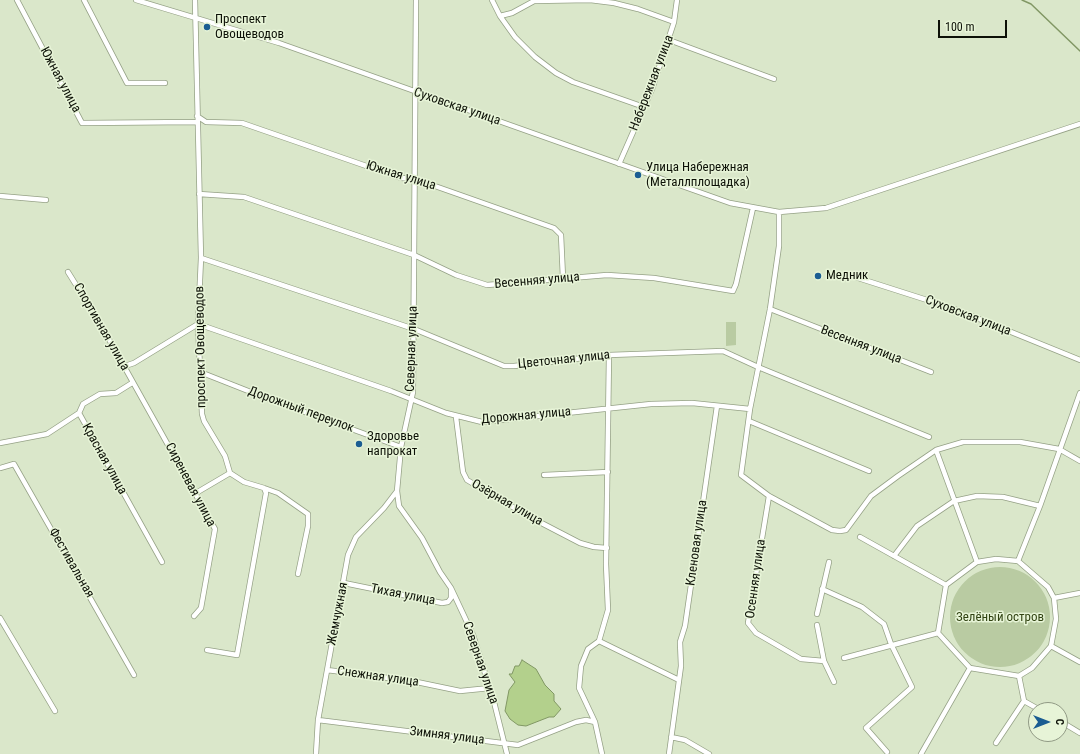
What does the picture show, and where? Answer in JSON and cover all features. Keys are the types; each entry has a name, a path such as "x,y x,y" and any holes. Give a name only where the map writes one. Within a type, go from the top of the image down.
{"street":[{"name":"Южная улица","path":"17,0 82,123 196,122"},
{"path":"84,0 127,83 164,83"},
{"name":"Суховская улица","path":"136,0 279,43 730,203 779,212 826,208 1080,124"},
{"name":"проспект Овощеводов","path":"195,0 196,122 201,258 198,324 200,396 204,421 221,449 230,473"},
{"name":"Северная улица","path":"416,0 413,392 410,399 402,447 397,492 400,506 422,538 440,572 451,588 473,635 490,688 506,744 507,754"},
{"path":"492,0 500,16 515,37 556,73 573,82 644,107"},
{"path":"500,16 512,13 534,1 590,0 620,4 674,22"},
{"name":"Набережная улица","path":"619,164 644,107 669,40 674,22 677,0"},
{"path":"669,40 774,79"},
{"name":"Южная улица","path":"197,116 206,122 242,123 402,178 415,179 554,228 561,235 562,278"},
{"name":"Весенняя улица","path":"199,194 244,197 414,255 456,275 487,285 607,275 654,278 733,291 736,284 753,208"},
{"path":"0,196 46,200"},
{"path":"779,212 779,246 770,309 750,409 741,474 769,496 832,530 840,531 846,530 871,496 936,450 962,442 1020,442 1059,449 1080,461"},
{"name":"Цветочная улица","path":"201,258 414,329 504,366 609,355 723,350 758,367 928,437"},
{"name":"Спортивная улица","path":"68,272 101,325 132,383"},
{"name":"Суховская улица","path":"855,277 952,308 1080,360"},
{"name":"Весенняя улица","path":"770,309 931,372"},
{"path":"122,364 125,366 134,363 198,324"},
{"name":"Дорожная улица","path":"198,324 456,416 482,422 607,408 692,403 750,409"},
{"path":"602,754 595,722 579,688 580,666 588,649 599,641 608,610 607,408 609,404 609,355"},
{"name":"Дорожный переулок","path":"200,372 266,398 402,447"},
{"name":"Красная улица","path":"132,383 116,393 100,394 83,404 79,413 162,562"},
{"name":"Сиреневая улица","path":"132,383 196,493 215,529 201,608 194,616"},
{"path":"1018,561 1040,506 1080,393"},
{"name":"Кленовая улица","path":"669,754 681,666 680,642 685,626 717,406"},
{"path":"0,443 47,434 79,413"},
{"name":"Озёрная улица","path":"456,416 463,472 468,480 528,516 580,543 594,547 607,548"},
{"path":"749,420 869,471"},
{"path":"936,450 977,562"},
{"name":"Фестивальная","path":"0,468 14,464 134,675"},
{"path":"544,475 608,472"},
{"path":"196,493 230,473 244,482 278,493 308,514 308,526 298,574"},
{"path":"207,650 237,655 266,493 264,488"},
{"name":"Жемчужная","path":"316,754 318,720 348,556 356,537 397,492"},
{"name":"Осенняя улица","path":"769,496 748,623 756,633 800,659 824,661"},
{"path":"894,556 917,526 954,501 977,496 1003,497 1040,506"},
{"path":"860,537 946,585"},
{"path":"996,559 1018,561 1048,587 1054,598 1056,620 1050,646 1032,668 1018,676 970,668 938,633 946,585 977,562 996,559"},
{"path":"817,614 829,562"},
{"name":"Тихая улица","path":"344,583 442,603 448,602 451,598 451,588"},
{"path":"822,589 862,607 884,624 891,644 912,687 866,728 887,752"},
{"path":"1054,598 1080,593"},
{"path":"0,618 55,711"},
{"path":"818,625 824,661 834,682"},
{"path":"844,658 891,644 938,633"},
{"path":"599,641 679,680"},
{"path":"1050,646 1080,662"},
{"path":"921,754 970,668"},
{"name":"Снежная улица","path":"327,670 429,684 460,691 490,688"},
{"path":"1018,676 1024,701 1028,703"},
{"path":"996,743 1024,701"},
{"name":"Зимняя улица","path":"318,720 518,745 576,722 586,720 595,722"},
{"path":"1068,726 1080,733"},
{"path":"671,737 685,740 709,754"}],"green space":[{"path":"726,322 736,322 736,345 726,346"},
{"name":"Зелёный остров","path":"1000,567 1010,568 1028,575 1042,589 1049,607 1049,627 1042,645 1028,659 1010,666 1000,667 990,666 972,659 958,645 951,627 950,617 951,607 958,589 972,575 990,568"}],"shaded area":[{"path":"522,660 536,669 545,685 554,694 554,701 561,709 554,717 549,717 526,726 518,725 510,719 505,711 509,690 515,682 509,674 512,674 515,666 519,666"}],"waterway":[{"path":"1022,0 1031,4 1080,51"}],"place":[{"name":"Проспект Овощеводов","path":"207,27"},
{"name":"Улица Набережная (Металлплощадка)","path":"638,175"},
{"name":"Медник","path":"818,276"},
{"name":"Здоровье напрокат","path":"359,444"}]}
